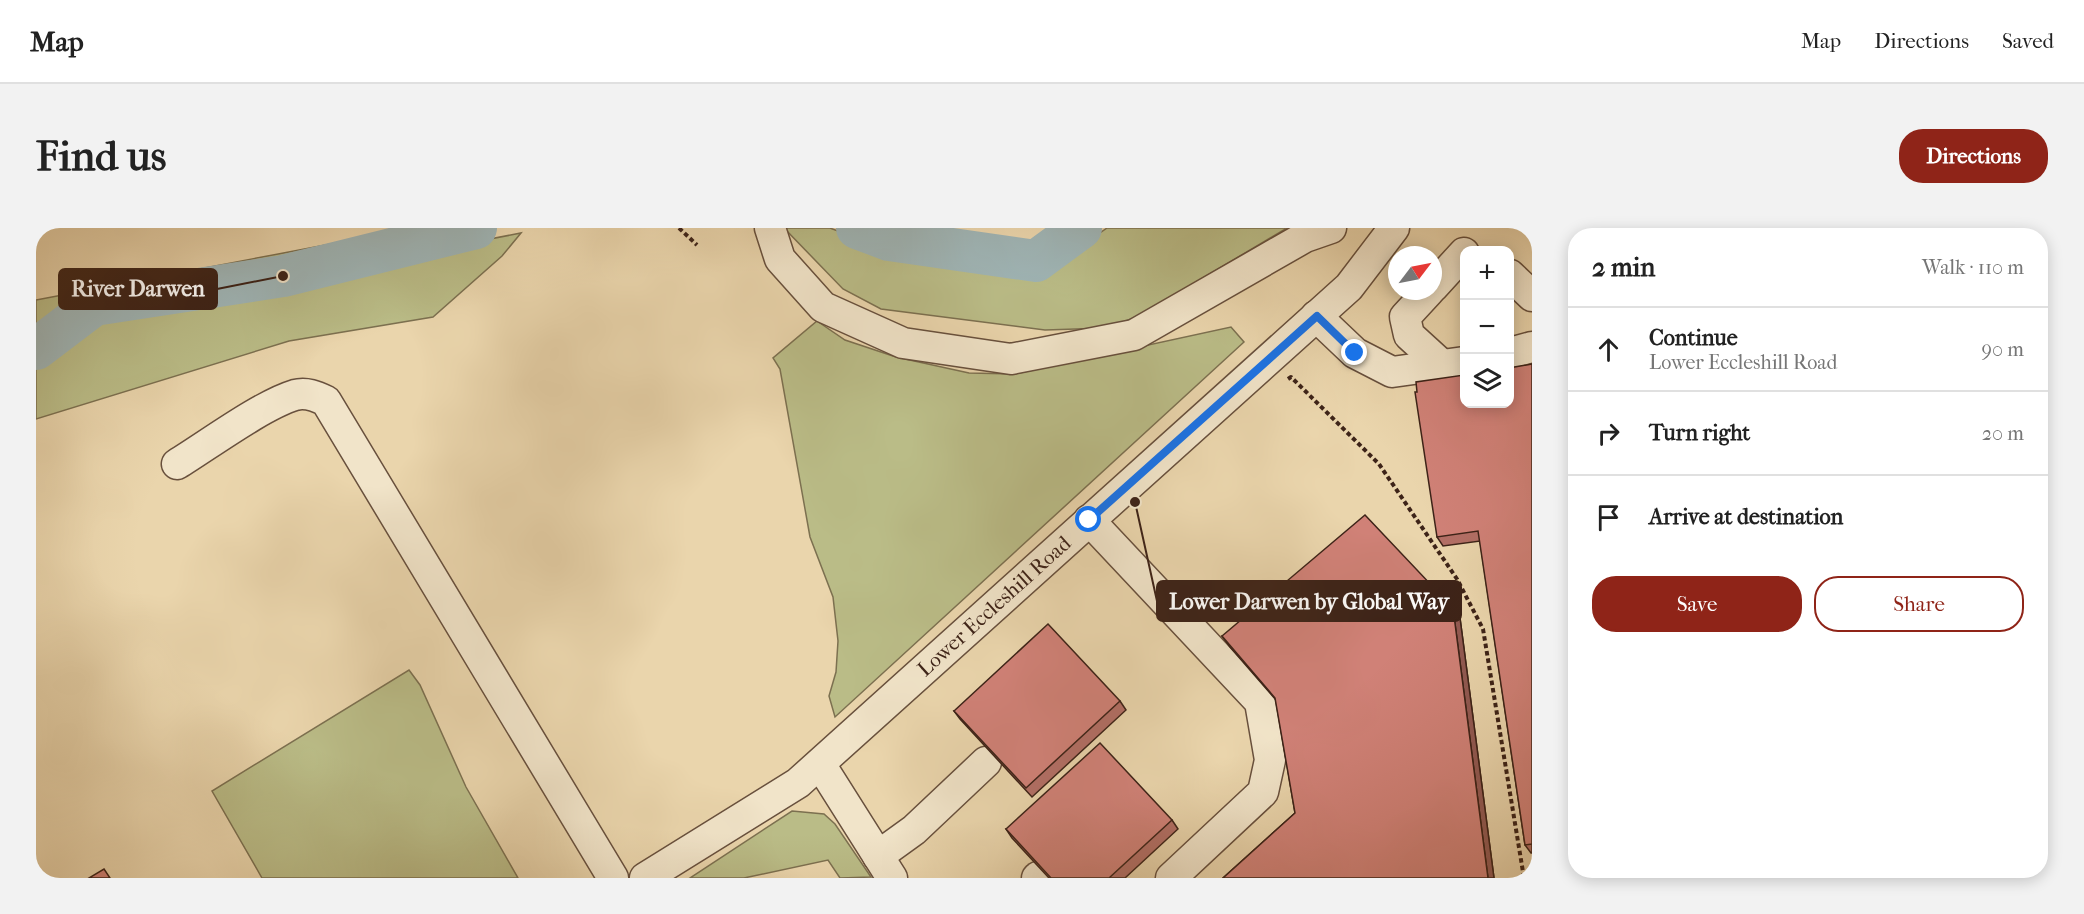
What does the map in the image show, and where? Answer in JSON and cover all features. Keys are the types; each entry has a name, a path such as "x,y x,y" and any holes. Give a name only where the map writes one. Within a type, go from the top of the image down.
{"street":[{"path":"770,228 780,259 823,307 903,343 1011,359 1134,335 1305,237 1331,228"},
{"name":"Lower Eccleshill Road","path":"645,878 798,783 820,764 1349,287 1394,228"},
{"path":"1442,277 1460,258"},
{"path":"1514,280 1532,296"},
{"path":"1421,300 1405,317 1409,335 1454,364"},
{"path":"1317,316 1355,353 1392,372 1454,364"},
{"path":"1514,352 1532,347"},
{"path":"177,464 272,405 296,394 311,394 326,400 613,878"},
{"path":"1089,520 1260,702 1270,760 1263,792 1171,878"},
{"path":"820,764 885,867 914,830 986,762"}],"path":[{"path":"679,228 697,245"},
{"path":"1260,367 1276,384 1291,377 1379,464 1457,579 1483,629 1524,878"}],"green space":[{"path":"415,228 289,262 91,297 36,337 36,300"},
{"path":"784,228 830,228 885,249 1042,274 1107,228 1287,228 1139,316 1107,328 1045,330 881,309 843,289"},
{"path":"521,233 502,256 433,317 289,341 36,419 36,362 101,314"},
{"path":"817,321 845,340 896,357 969,373 1015,374 1231,327 1244,342 835,717 829,696 836,672 838,641 833,597 810,537 780,369 773,358"},
{"path":"409,670 420,685 466,787 518,878 262,878 212,791"},
{"path":"792,811 824,814 835,824 871,877 840,878 828,860 744,878 690,878"}],"building":[{"path":"1532,364 1532,844 1525,845 1478,531 1437,537 1415,392 1417,392 1416,382 1460,376 1460,408 1514,408 1514,367"},
{"path":"1365,515 1453,608 1488,878 1223,878 1295,813 1275,698 1222,636"},
{"path":"1048,624 1120,701 1026,788 954,711"},
{"path":"1100,743 1172,820 1109,878 1051,878 1006,829"},
{"path":"104,869 110,878 89,878"}],"waterway":[{"path":"36,349 94,305 283,276 476,228"},
{"path":"857,228 889,240 1036,261 1081,228"}],"place":[{"name":"River Darwen","path":"283,276"},
{"name":"Lower Darwen by Global Way","path":"1135,502"}],"route":[{"path":"1089,520 1317,316 1355,353"}]}
